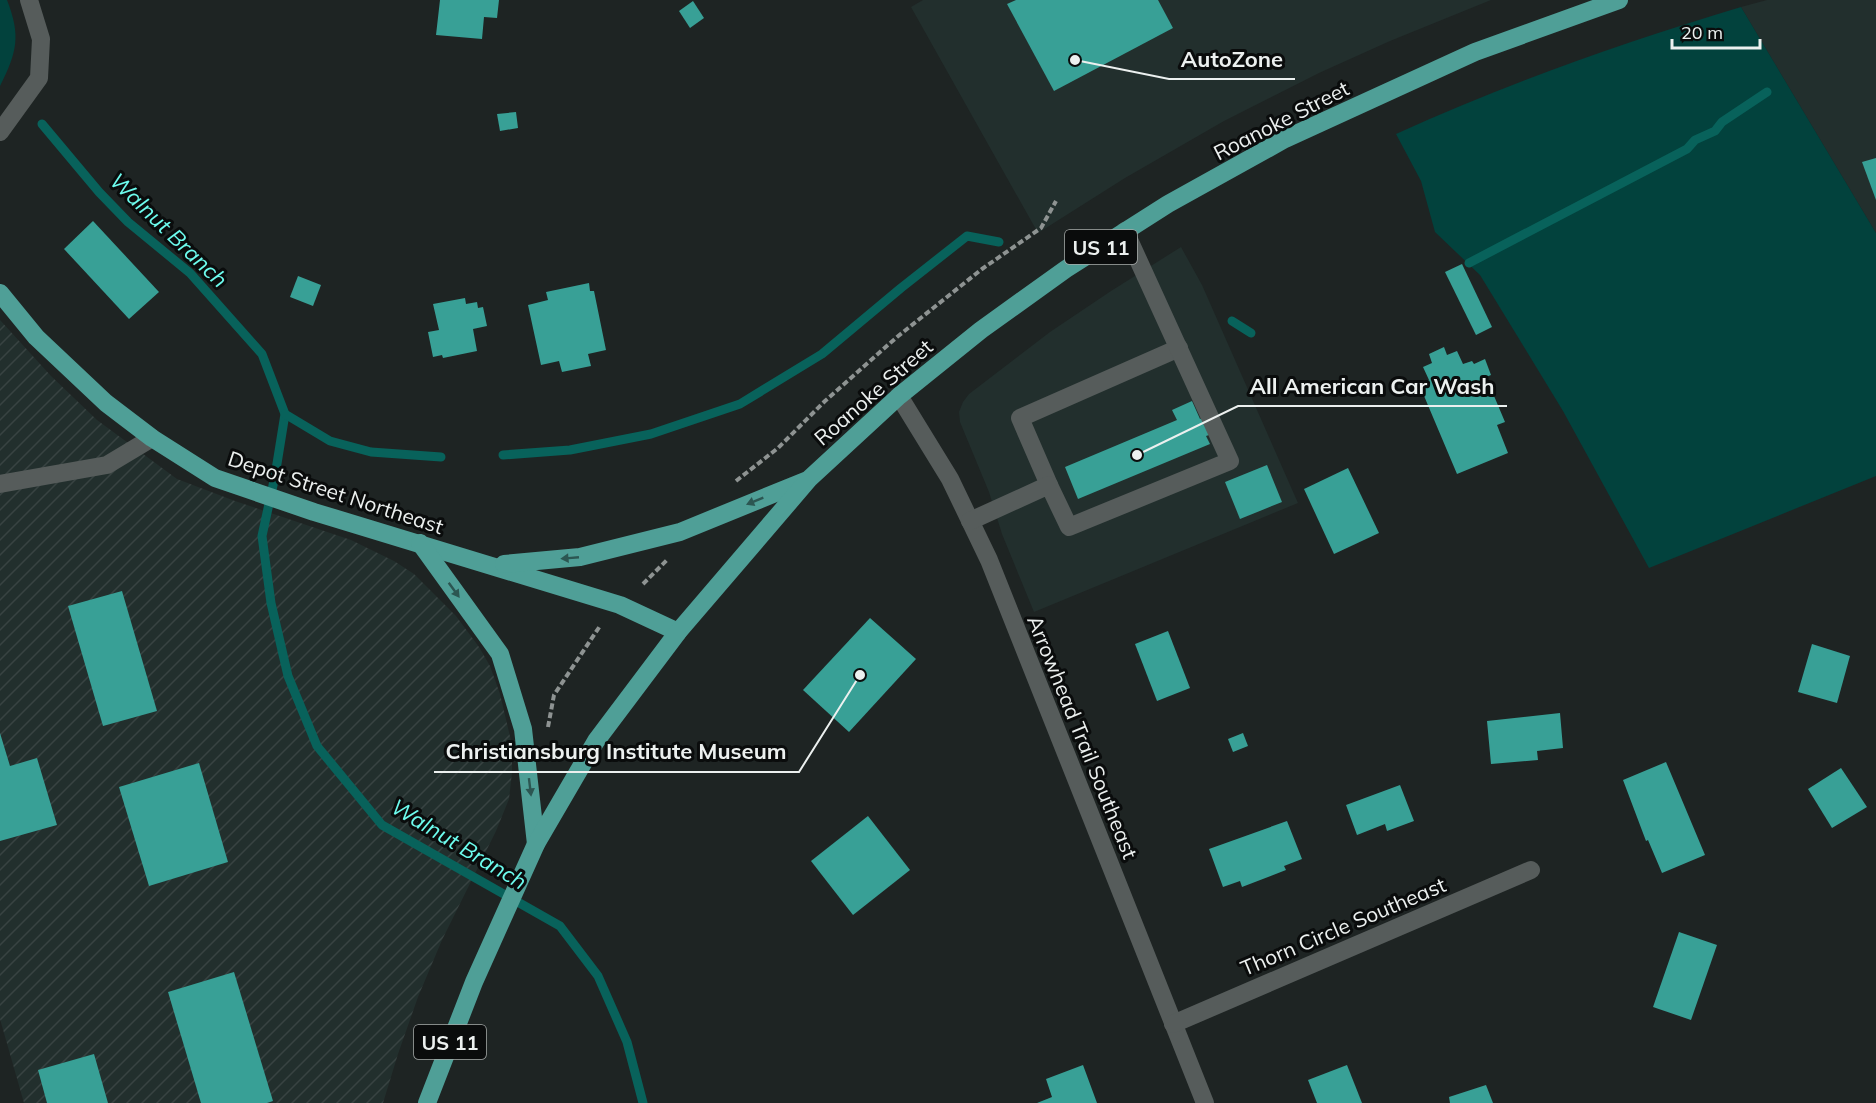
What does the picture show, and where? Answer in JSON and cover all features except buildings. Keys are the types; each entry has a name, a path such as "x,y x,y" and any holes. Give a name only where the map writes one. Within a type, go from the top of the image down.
{"main road":[{"name":"Roanoke Street","path":"427,1103 474,982 536,844 596,741 678,632 809,479 899,396 981,330 1066,269 1168,204 1285,139 1475,52 1619,0"},
{"name":"Depot Street Northeast","path":"0,293 36,337 106,403 152,438 215,478 299,507 620,604 678,632"},
{"path":"494,565 580,557 680,532 809,479"},
{"path":"420,543 500,654 523,729 536,844"}],"street":[{"path":"0,132 39,78 41,39 29,0"},
{"path":"1125,231 1179,348 1230,461 1069,527 1020,418 1179,348"},
{"name":"Arrowhead Trail Southeast","path":"899,396 950,479 989,560 1205,1103"},
{"path":"0,484 107,465 152,438"},
{"path":"970,521 1049,484"},
{"name":"Thorn Circle Southeast","path":"1173,1024 1531,870"}],"path":[{"path":"728,485 745,475 778,448 825,401 897,337 982,269 1041,228 1056,201"},
{"path":"643,584 669,558"},
{"path":"547,733 554,695 600,626"}],"shaded area":[{"path":"0,0 7,0 14,24 15,44 0,86"},
{"path":"923,0 1491,0 1319,73 1224,121 1125,178 1038,233 911,7"},
{"path":"1767,0 1876,0 1876,233 1741,7"},
{"path":"1741,7 1876,233 1876,476 1649,568 1563,411 1480,275 1435,232 1421,181 1396,134 1566,65"},
{"path":"1181,247 1202,285 1298,503 1034,612 960,422 959,412 963,402 969,394 1050,332"},
{"path":"0,320 51,376 97,420 177,479 351,540 394,561 414,574 456,616 490,666 500,694 512,745 509,799 496,831 442,940 418,997 383,1103 24,1103 0,1019"}],"waterway":[{"path":"1469,263 1687,149 1695,140 1715,131 1722,122 1767,92"},
{"name":"Walnut Branch","path":"42,124 99,192 128,222 190,273 262,354 285,414 262,536 271,603 288,676 317,746 382,825 560,926 598,976 627,1042 643,1103"},
{"path":"503,455 570,450 651,434 740,404 822,354 967,236 999,242"},
{"path":"1232,321 1251,333"},
{"path":"285,414 330,441 371,452 441,457"}],"place":[{"name":"AutoZone","path":"1075,60"},
{"name":"All American Car Wash","path":"1137,455"},
{"name":"Christiansburg Institute Museum","path":"860,675"}]}
